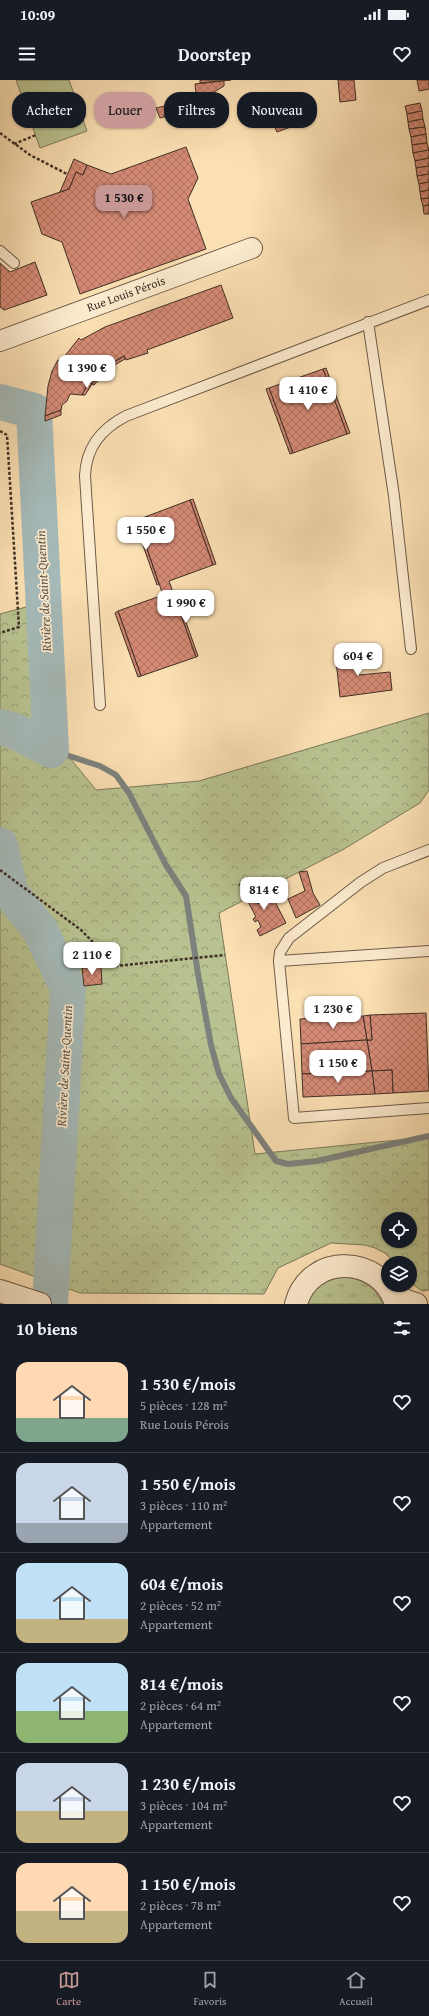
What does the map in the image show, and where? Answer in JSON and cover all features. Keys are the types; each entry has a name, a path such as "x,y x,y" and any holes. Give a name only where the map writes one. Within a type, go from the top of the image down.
{"street":[{"name":"Rue Louis Pérois","path":"0,341 252,248"},
{"path":"294,1303 313,1278 324,1270 338,1266 351,1266 371,1272 382,1280 393,1298 416,1304"},
{"path":"0,1291 35,1302"}],"lane":[{"path":"0,251 14,263"},
{"path":"100,705 85,476 88,456 98,437 105,429 126,416 368,322 429,300"},
{"path":"368,322 394,496 411,649"},
{"path":"429,850 384,868 361,882 289,938 280,952 279,961 294,1118 429,1108"},
{"path":"279,961 429,951"}],"path":[{"path":"0,134 30,155 68,174"},
{"path":"14,144 36,135"},
{"path":"0,431 7,435 19,627 0,632"},
{"path":"0,870 81,930 116,966 225,955"}],"green space":[{"path":"16,80 69,80 73,92 20,92"},
{"path":"33,128 86,128 87,131 40,148"},
{"path":"41,603 52,736 96,790 199,781 429,713 429,790 420,803 344,849 219,913 255,1154 429,1137 429,1290 422,1291 417,1287 417,1256 388,1256 375,1248 365,1245 331,1243 278,1268 264,1294 80,1293 0,1264 0,614"},
{"path":"344,1277 357,1279 367,1284 380,1298 383,1304 306,1304 313,1293 321,1285 331,1280"}],"building":[{"path":"200,80 231,80 200,83"},
{"path":"338,80 354,80 356,100 340,102"},
{"path":"417,80 429,80 429,89 419,91"},
{"path":"224,81 224,86 214,92 196,92 195,84"},
{"path":"420,103 422,111 407,114 405,106"},
{"path":"164,106 164,117 160,118 156,108"},
{"path":"422,111 423,119 408,122 407,114"},
{"path":"423,119 425,127 409,129 408,122"},
{"path":"425,127 426,134 411,137 409,129"},
{"path":"275,128 288,128 277,132"},
{"path":"426,134 427,143 412,145 411,137"},
{"path":"427,143 429,150 413,153 412,145"},
{"path":"186,147 198,178 188,199 206,249 80,294 62,242 42,234 31,202 69,189 76,172 83,175 87,165 111,174"},
{"path":"429,150 429,158 415,161 413,153"},
{"path":"429,158 429,166 416,168 415,161"},
{"path":"74,159 87,165 83,175 76,172 69,189 60,192"},
{"path":"429,166 429,174 417,176 416,168"},
{"path":"429,174 429,182 419,184 417,176"},
{"path":"429,182 429,190 420,192 419,184"},
{"path":"429,190 429,198 421,199 420,192"},
{"path":"429,198 429,205 423,206 421,199"},
{"path":"429,205 429,214 424,214 423,206"},
{"path":"35,262 47,295 4,310 0,307 0,263 10,272"},
{"path":"221,285 233,318 147,350 148,353 126,360 124,356 118,359 101,372 92,384 89,382 82,395 70,394 67,401 62,405 61,410 45,416 48,386 52,371 58,360 61,361 79,338 81,340 105,327"},
{"path":"124,356 125,359 111,367 94,385 92,384 106,367"},
{"path":"326,368 350,433 347,434 323,369"},
{"path":"323,369 347,434 293,453 269,388"},
{"path":"89,382 92,384 85,395 82,395"},
{"path":"269,388 293,453 290,454 266,389"},
{"path":"61,410 61,415 45,421 45,416"},
{"path":"193,499 216,564 213,565 190,500"},
{"path":"190,500 213,565 169,581 196,657 141,676 118,611 163,595 137,520"},
{"path":"134,520 137,520 159,584 157,585"},
{"path":"175,591 198,656 196,657 173,592"},
{"path":"118,611 141,676 138,677 115,613"},
{"path":"356,650 359,675 390,672 392,690 340,697 335,652"},
{"path":"307,871 313,893 320,905 296,918 288,899 305,891 299,872"},
{"path":"275,877 276,882 250,887 248,883"},
{"path":"248,883 258,904 272,896 286,923 260,936 257,930 261,927 258,920 255,922 253,919 256,917 239,884"},
{"path":"101,967 102,984 84,986 82,968"},
{"path":"426,1013 429,1091 393,1093 392,1070 372,1071 367,1040 372,1040 370,1015"},
{"path":"370,1015 372,1040 367,1040 363,1016"},
{"path":"363,1016 367,1040 301,1044 300,1019"},
{"path":"367,1040 372,1071 302,1074 301,1044"},
{"path":"392,1070 393,1093 375,1094 372,1071"},
{"path":"372,1071 375,1094 303,1097 302,1074"}],"waterway":[{"name":"Rivière de Saint-Quentin","path":"0,402 34,411 51,750 15,731 0,727"},
{"path":"51,750 100,766 116,775 129,793 166,865 186,896 211,1045 219,1074 231,1098 276,1161 288,1164 317,1161 429,1136"},
{"name":"Rivière de Saint-Quentin","path":"0,845 10,892 40,930 68,988 50,1304"},
{"path":"0,886 10,892"}]}
